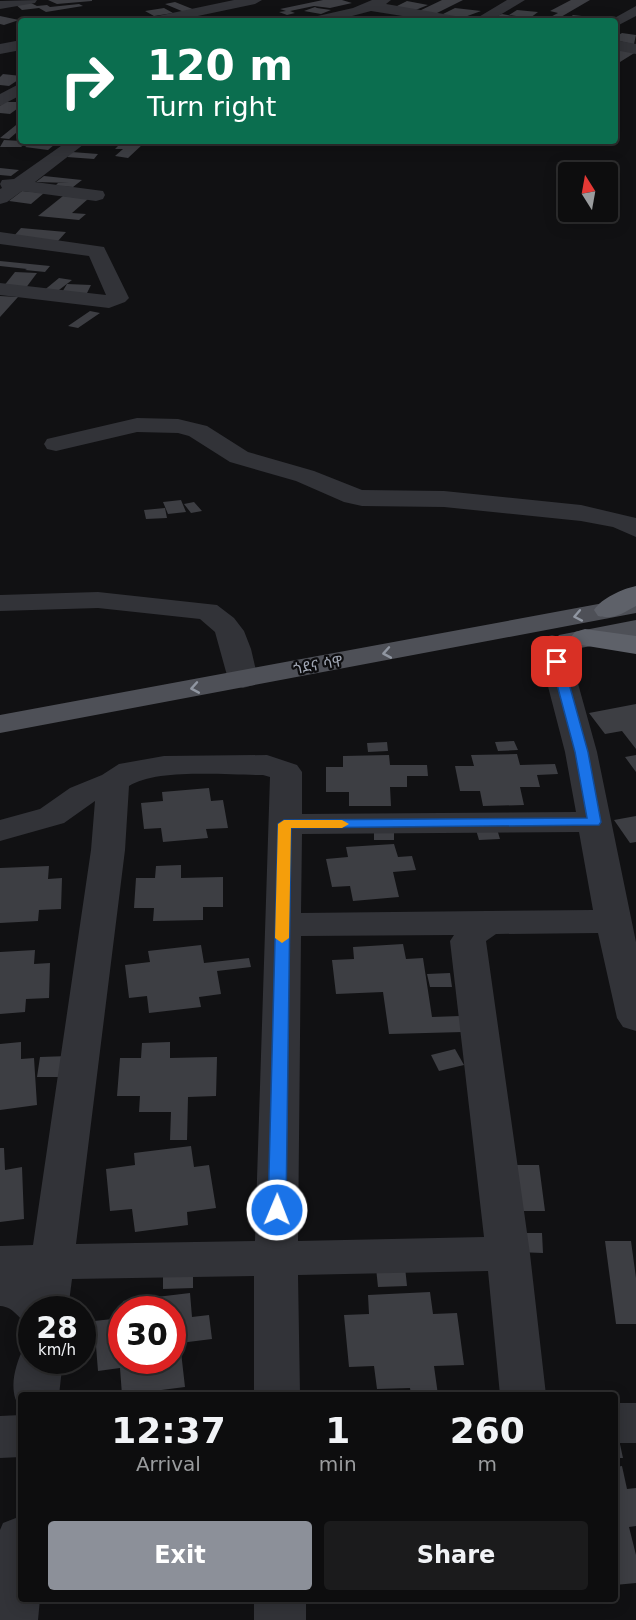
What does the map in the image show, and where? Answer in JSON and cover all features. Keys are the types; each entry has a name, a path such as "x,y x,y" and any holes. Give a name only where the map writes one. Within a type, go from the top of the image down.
{"highway":[{"path":"622,607 636,594"},
{"path":"585,638 636,645"}],"main road":[{"name":"ጎደና ሳዋ","path":"0,724 622,607"},
{"name":"ጎደና ሳዋ","path":"0,743 636,629"}],"street":[{"path":"0,5 30,0"},
{"path":"168,18 255,0"},
{"path":"349,18 384,0"},
{"path":"485,18 518,0"},
{"path":"369,6 442,18"},
{"path":"618,21 636,10"},
{"path":"0,49 18,46"},
{"path":"618,46 636,49"},
{"path":"0,101 18,90"},
{"path":"0,198 9,184 74,144"},
{"path":"9,184 96,195"},
{"path":"0,238 97,251 118,298 109,302 0,289"},
{"path":"56,444 137,425 178,426 198,431 239,457 305,476 353,496 379,499 444,499 581,513 621,521 636,529"},
{"path":"0,603 98,600 207,611 222,619 232,633 243,679"},
{"path":"552,644 581,752 613,921 636,1018"},
{"path":"0,831 52,816 82,795 113,782 130,771 164,766 267,765 286,772 276,1258 277,1392"},
{"path":"48,1296 108,850 113,782"},
{"path":"284,824 594,822"},
{"path":"282,926 613,921"},
{"path":"488,923 474,932 468,941 508,1254 523,1392"},
{"path":"0,1263 508,1254"},
{"path":"0,1288 16,1289 29,1296"},
{"path":"36,1392 38,1374"},
{"path":"618,1424 636,1423"},
{"path":"0,1437 18,1437"},
{"path":"12,1620 18,1566"},
{"path":"280,1602 280,1620"}],"building":[{"path":"48,0 92,0 92,1 57,4"},
{"path":"323,0 342,0 352,3 330,8 314,6 290,11 295,13 287,15 279,12 286,11 280,9"},
{"path":"442,0 463,0 433,15 417,12"},
{"path":"571,0 590,0 559,18 549,18 558,13 550,11"},
{"path":"407,1 428,5 413,11 393,8"},
{"path":"175,2 195,10 184,12 165,4"},
{"path":"31,3 50,7 79,4 83,6 46,12 39,8 22,10 15,4"},
{"path":"315,7 331,10 321,14 304,11"},
{"path":"164,8 173,13 154,16 145,11"},
{"path":"455,8 481,11 462,18 441,15"},
{"path":"517,10 538,12 530,18 509,15"},
{"path":"502,14 522,18 500,18 502,17 497,16"},
{"path":"573,15 600,18 569,18"},
{"path":"0,16 18,20 4,25 0,24"},
{"path":"622,33 636,35 634,44 636,45 618,41 618,35"},
{"path":"620,50 636,52 618,62"},
{"path":"3,74 18,76 18,80 9,86 0,85 0,77"},
{"path":"5,102 18,102 18,108 10,114 0,113 0,106"},
{"path":"18,123 18,133 9,139 0,138"},
{"path":"4,140 18,141 18,144 25,144 21,147 0,147"},
{"path":"29,144 54,145 48,150 25,147"},
{"path":"111,144 143,144 128,158 115,156 123,149 115,149 119,145"},
{"path":"72,152 98,154 94,159 67,157"},
{"path":"0,168 19,170 11,176 0,175"},
{"path":"44,176 82,180 73,187 55,186 58,183 69,183 36,182"},
{"path":"22,191 44,193 31,204 9,201"},
{"path":"63,196 88,199 72,213 86,214 79,220 38,216"},
{"path":"21,228 66,232 58,241 13,237"},
{"path":"0,261 50,266 45,272 25,270 27,269 0,266"},
{"path":"15,272 37,273 25,289 3,287"},
{"path":"59,278 72,280 55,293 42,292"},
{"path":"67,284 91,285 86,295 61,294"},
{"path":"0,296 18,297 0,317"},
{"path":"90,311 100,313 78,328 68,326"},
{"path":"181,500 186,512 168,514 163,502"},
{"path":"194,502 202,511 191,513 184,504"},
{"path":"165,508 167,518 146,519 144,510"},
{"path":"636,704 636,749 622,731 605,734 589,713"},
{"path":"514,741 518,750 498,751 495,742"},
{"path":"387,742 388,751 368,752 367,743"},
{"path":"517,754 520,765 555,764 558,774 537,775 540,787 520,787 524,805 483,806 480,791 460,791 455,766 474,766 471,755"},
{"path":"389,755 390,765 427,765 428,776 407,776 407,787 390,787 391,806 349,806 349,792 326,792 326,767 343,767 343,756"},
{"path":"636,755 636,772 625,757"},
{"path":"209,788 211,801 223,800 228,828 206,829 208,838 163,842 161,828 144,829 141,803 163,801 162,792"},
{"path":"636,816 636,842 630,843 614,820"},
{"path":"497,829 500,839 479,840 476,830"},
{"path":"374,830 394,831 394,840 374,840"},
{"path":"394,844 398,857 412,856 416,870 393,872 399,897 353,901 350,886 332,887 326,859 348,857 346,847"},
{"path":"181,865 181,878 223,877 223,907 203,907 203,920 153,921 154,908 134,908 136,878 155,878 156,866"},
{"path":"49,866 48,879 62,878 61,909 39,910 38,921 0,923 0,868"},
{"path":"403,944 406,959 423,958 432,1017 460,1016 463,1032 389,1034 383,992 336,994 332,960 354,959 353,947"},
{"path":"201,945 204,963 249,958 251,967 217,971 221,994 199,997 201,1007 149,1013 147,996 129,998 125,965 150,962 148,951"},
{"path":"35,950 34,964 50,963 49,998 26,999 25,1012 0,1014 0,952"},
{"path":"450,973 452,987 430,987 427,974"},
{"path":"21,1042 21,1059 34,1058 37,1105 0,1110 0,1044"},
{"path":"170,1042 170,1058 217,1057 216,1096 188,1097 187,1140 170,1140 171,1112 139,1112 140,1096 117,1096 120,1058 141,1058 142,1043"},
{"path":"455,1049 464,1065 439,1071 431,1055"},
{"path":"69,1056 66,1077 37,1077 40,1057"},
{"path":"191,1146 194,1167 209,1165 216,1208 187,1212 188,1225 135,1232 132,1209 110,1211 106,1169 135,1165 134,1153"},
{"path":"0,1148 4,1148 5,1170 22,1167 24,1219 0,1222"},
{"path":"506,1165 539,1165 545,1211 511,1211"},
{"path":"516,1233 542,1233 543,1253 517,1252"},
{"path":"605,1241 631,1241 636,1278 636,1324 616,1324"},
{"path":"405,1267 407,1286 378,1287 376,1268"},
{"path":"193,1270 193,1288 163,1289 163,1271"},
{"path":"430,1292 433,1314 457,1313 464,1365 434,1366 438,1392 411,1392 410,1388 377,1389 374,1366 349,1367 344,1315 369,1314 368,1295"},
{"path":"190,1293 192,1317 209,1315 212,1339 186,1342 186,1296 165,1296"},
{"path":"108,1320 108,1370 98,1371 96,1321"},
{"path":"120,1374 184,1374 185,1387 146,1392 122,1392"},
{"path":"618,1435 623,1458 618,1458"},
{"path":"622,1466 627,1489 636,1488 636,1526 629,1527 636,1555 636,1583 618,1585 618,1467"},
{"path":"425,1602 477,1602 425,1603"}],"slow traffic":[{"path":"282,938 284,824 342,824"}],"route":[{"path":"277,1210 284,824 594,822 581,752 557,662"}]}
